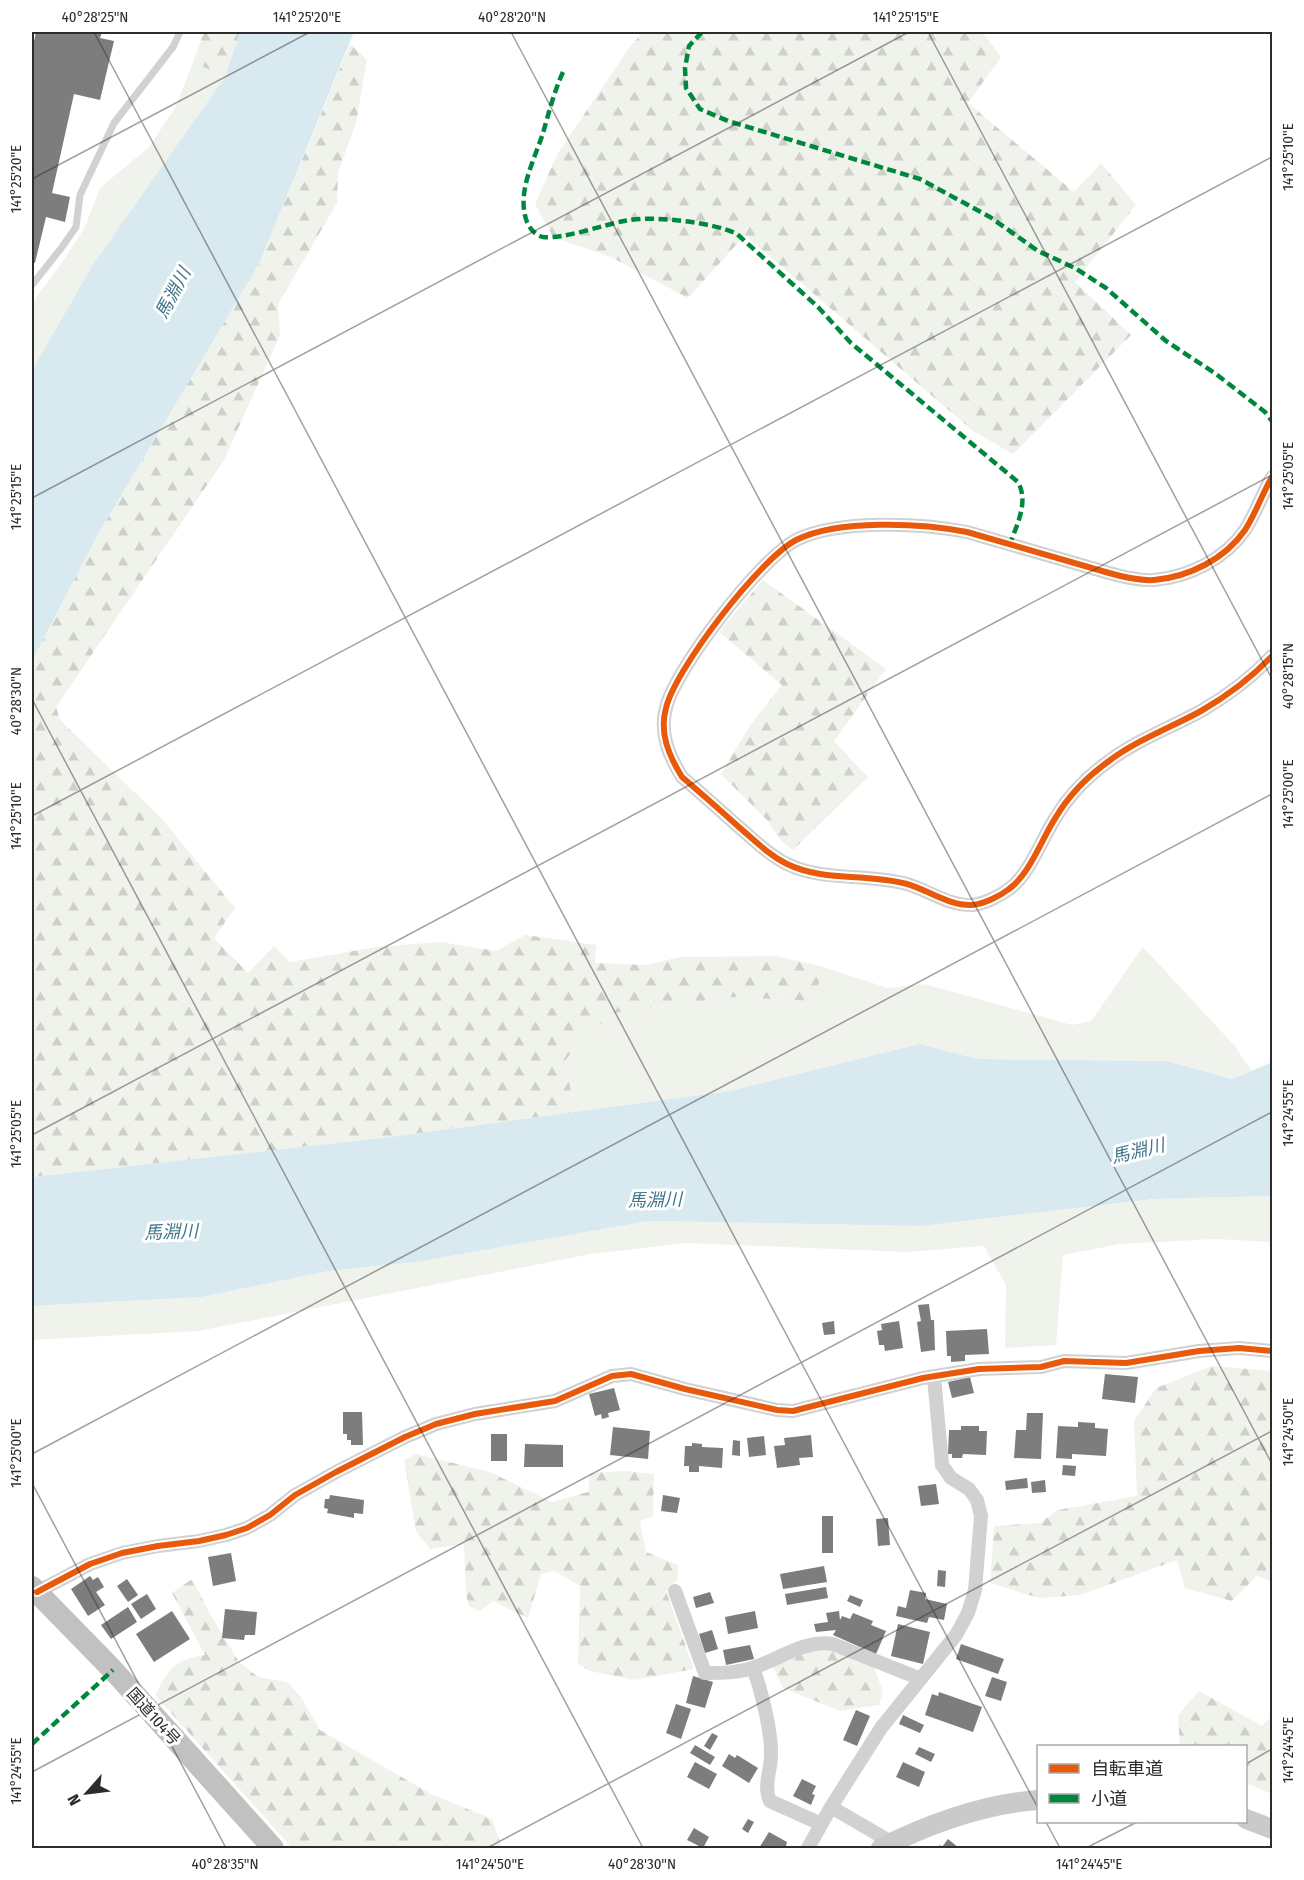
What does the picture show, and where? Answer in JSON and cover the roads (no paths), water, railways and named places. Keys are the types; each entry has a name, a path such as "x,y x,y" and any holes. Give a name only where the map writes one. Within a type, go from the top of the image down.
{"highway":[{"name":"国道104号","path":"34,1590 113,1671 273,1848"}],"main road":[{"path":"892,1846 931,1826 982,1810 1037,1800"},
{"path":"1247,1821 1272,1829"}],"street":[{"path":"1272,477 1244,531 1228,549 1195,569 1153,580 1128,578 944,527 907,525 842,527 796,540 765,564 720,617 671,692 665,709 666,745 682,777 766,851 786,864 823,875 878,878 909,884 950,901 972,905 988,900 1010,888 1022,875 1057,814 1081,784 1109,760 1138,742 1201,711 1239,685 1272,656"},
{"path":"34,1590 90,1564 122,1553 199,1541 248,1528 270,1515 295,1495 336,1472 436,1424 475,1414 555,1401 612,1376 631,1374 777,1410 793,1410 813,1407 923,1378 979,1369 1041,1367 1064,1361 1126,1363 1199,1351 1239,1348 1272,1350"},
{"path":"807,1848 881,1728 956,1635 968,1613 975,1590 981,1516 977,1500 969,1489 951,1478 942,1465 934,1377"},
{"path":"675,1591 705,1673 753,1668 768,1660 821,1642 833,1644 921,1679"},
{"path":"753,1668 765,1714 771,1754 766,1792 770,1801 821,1824"},
{"path":"831,1807 892,1846"}],"lane":[{"path":"32,285 75,227 80,195 114,123 173,47 180,32"}],"water":[{"name":"馬淵川","path":"240,32 354,32 259,264 97,536 32,661 32,370 94,263 225,77"},
{"name":"馬淵川","path":"919,1044 977,1059 1166,1061 1233,1079 1272,1062 1272,1196 1154,1199 921,1226 649,1221 416,1262 328,1271 202,1297 32,1306 32,1177 390,1137 730,1091"}]}
